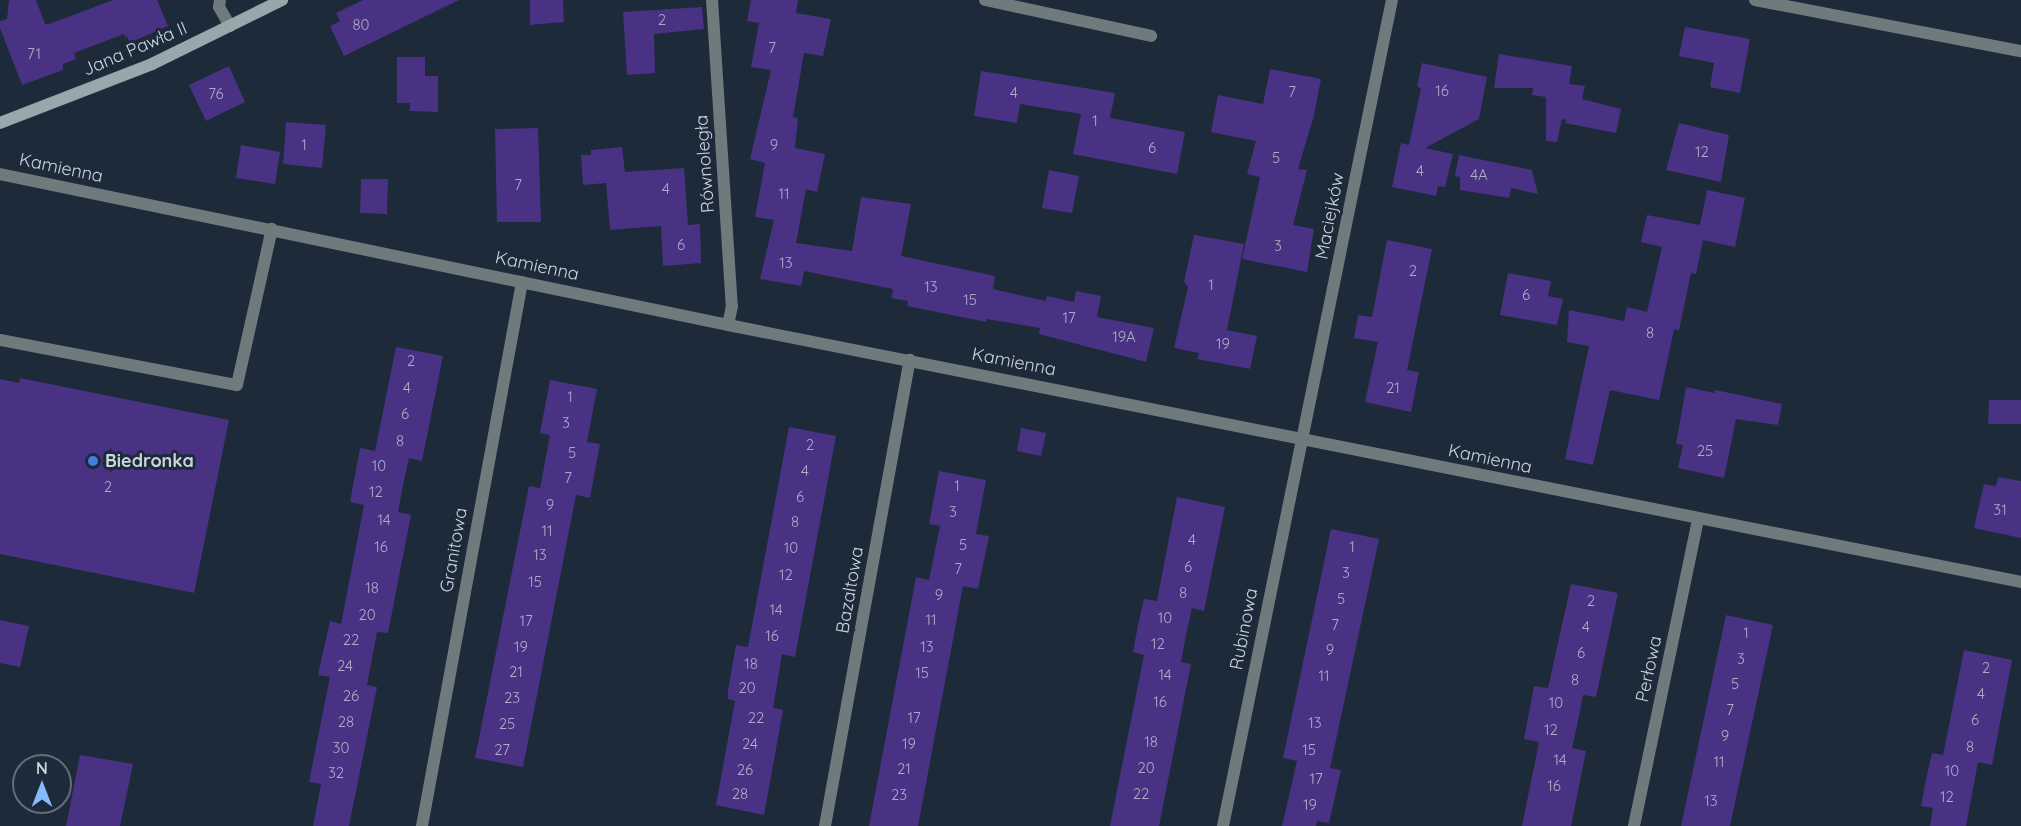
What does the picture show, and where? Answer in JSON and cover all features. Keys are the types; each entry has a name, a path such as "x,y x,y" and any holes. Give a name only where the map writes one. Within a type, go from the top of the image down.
{"street":[{"path":"220,0 219,7 230,26"},
{"name":"Jana Pawła II","path":"0,123 152,64 282,0"},
{"name":"Równoległa","path":"712,0 732,306 728,325"},
{"path":"985,0 1151,36"},
{"name":"Maciejków","path":"1304,439 1392,0"},
{"path":"1755,0 2021,51"},
{"name":"Kamienna","path":"0,174 728,325 1698,520 2021,582"},
{"path":"0,340 237,385 272,229"},
{"name":"Granitowa","path":"422,826 522,282"},
{"name":"Bazaltowa","path":"825,826 910,360"},
{"name":"Rubinowa","path":"1223,826 1294,472 1304,439"},
{"name":"Perłowa","path":"1634,826 1698,520"}],"building":[{"path":"9,0 36,0 45,24 49,24 113,0 157,0 168,26 127,44 124,34 74,53 76,59 63,64 63,70 22,85 0,28 0,21 7,19"},
{"path":"363,0 459,0 344,56 330,26 340,21 336,13"},
{"path":"530,0 563,0 564,22 530,25"},
{"path":"751,0 798,0 796,13 831,19 823,56 804,53 793,117 798,118 795,148 825,154 817,192 806,189 796,243 852,251 861,197 911,204 901,256 995,276 993,289 1046,301 1047,296 1074,302 1076,291 1101,296 1097,317 1154,328 1146,362 1039,334 1040,328 987,319 986,322 907,306 908,301 891,298 893,289 804,271 801,286 760,279 774,220 755,217 765,163 750,159 771,70 751,67 759,23 747,21"},
{"path":"702,7 704,29 654,34 655,73 627,75 623,12"},
{"path":"1685,27 1750,39 1740,93 1710,87 1714,63 1679,56"},
{"path":"1499,54 1572,66 1569,84 1585,86 1582,99 1621,109 1616,133 1565,123 1566,120 1562,119 1557,142 1546,141 1546,97 1532,95 1533,88 1494,88"},
{"path":"397,57 425,57 425,76 438,76 438,112 410,111 410,103 397,103"},
{"path":"1422,63 1487,77 1479,119 1425,148 1453,154 1445,187 1438,186 1436,196 1392,187 1401,143 1409,145 1421,88 1417,87"},
{"path":"229,66 245,102 206,121 189,85"},
{"path":"1270,69 1321,79 1314,115 1298,169 1307,170 1293,225 1314,229 1307,272 1242,259 1260,177 1247,174 1256,141 1211,132 1218,95 1263,104"},
{"path":"981,71 1115,93 1110,118 1185,132 1177,174 1073,154 1081,114 1020,104 1017,123 974,116"},
{"path":"286,122 326,125 322,168 283,164"},
{"path":"1679,123 1729,135 1721,182 1666,170"},
{"path":"538,128 541,222 497,222 495,129"},
{"path":"241,145 280,152 275,184 236,178"},
{"path":"622,147 625,172 684,168 688,225 700,224 701,263 663,266 661,226 610,230 606,183 583,185 581,155 591,155 591,150"},
{"path":"1459,155 1532,170 1538,194 1511,188 1509,198 1460,190 1460,177 1455,176"},
{"path":"1049,170 1079,176 1072,213 1042,208"},
{"path":"361,179 388,179 387,214 360,213"},
{"path":"1707,190 1745,198 1735,247 1703,240 1696,274 1691,273 1679,330 1674,329 1659,400 1610,390 1593,465 1565,459 1589,346 1567,342 1569,310 1624,321 1627,307 1647,312 1662,247 1641,242 1647,215 1700,225"},
{"path":"1194,235 1244,244 1227,330 1257,336 1250,369 1197,359 1199,353 1174,348 1188,287 1184,282"},
{"path":"1387,240 1432,249 1407,370 1419,372 1411,412 1365,402 1378,342 1354,338 1358,315 1372,317"},
{"path":"1508,273 1551,281 1548,296 1563,299 1557,325 1500,315"},
{"path":"396,347 443,356 422,461 409,458 403,485 398,512 411,515 388,633 377,632 367,685 377,687 349,826 313,826 321,784 309,782 330,677 318,675 330,621 341,624 364,505 350,502 360,448 375,451"},
{"path":"20,378 229,420 194,593 0,554 0,379 19,383"},
{"path":"550,380 597,389 587,442 600,444 590,498 576,495 523,767 475,758 529,486 540,488 550,435 540,433"},
{"path":"1686,387 1714,393 1715,390 1782,404 1778,425 1736,419 1724,478 1678,468 1683,445 1676,444"},
{"path":"1989,400 2021,400 2021,424 1988,424"},
{"path":"789,427 836,436 795,657 782,654 773,708 783,710 764,815 716,805 735,701 728,699 728,690 736,645 748,647"},
{"path":"1021,428 1046,433 1041,456 1017,451"},
{"path":"939,471 986,480 976,534 989,536 978,589 963,586 918,826 869,826 916,577 929,580 940,526 929,524"},
{"path":"1998,477 2021,481 2021,538 1974,528 1984,484 1996,486"},
{"path":"1177,497 1225,507 1204,611 1192,608 1186,635 1181,662 1191,664 1159,826 1110,826 1144,655 1133,652 1138,625 1144,599 1157,601"},
{"path":"1331,529 1379,539 1330,768 1341,770 1329,823 1317,821 1316,826 1282,826 1297,761 1283,758"},
{"path":"1571,584 1618,593 1596,697 1583,695 1572,748 1586,751 1571,826 1522,826 1539,742 1524,739 1534,686 1548,688"},
{"path":"1726,615 1773,625 1730,826 1681,826"},
{"path":"0,620 29,626 20,667 0,663"},
{"path":"1964,650 2012,660 1992,765 1978,762 1966,826 1930,826 1933,808 1921,806 1926,779 1932,753 1943,755"},
{"path":"80,755 133,764 120,826 66,826 68,814 72,814 72,796"}],"place":[{"name":"Biedronka","path":"93,461"}]}
